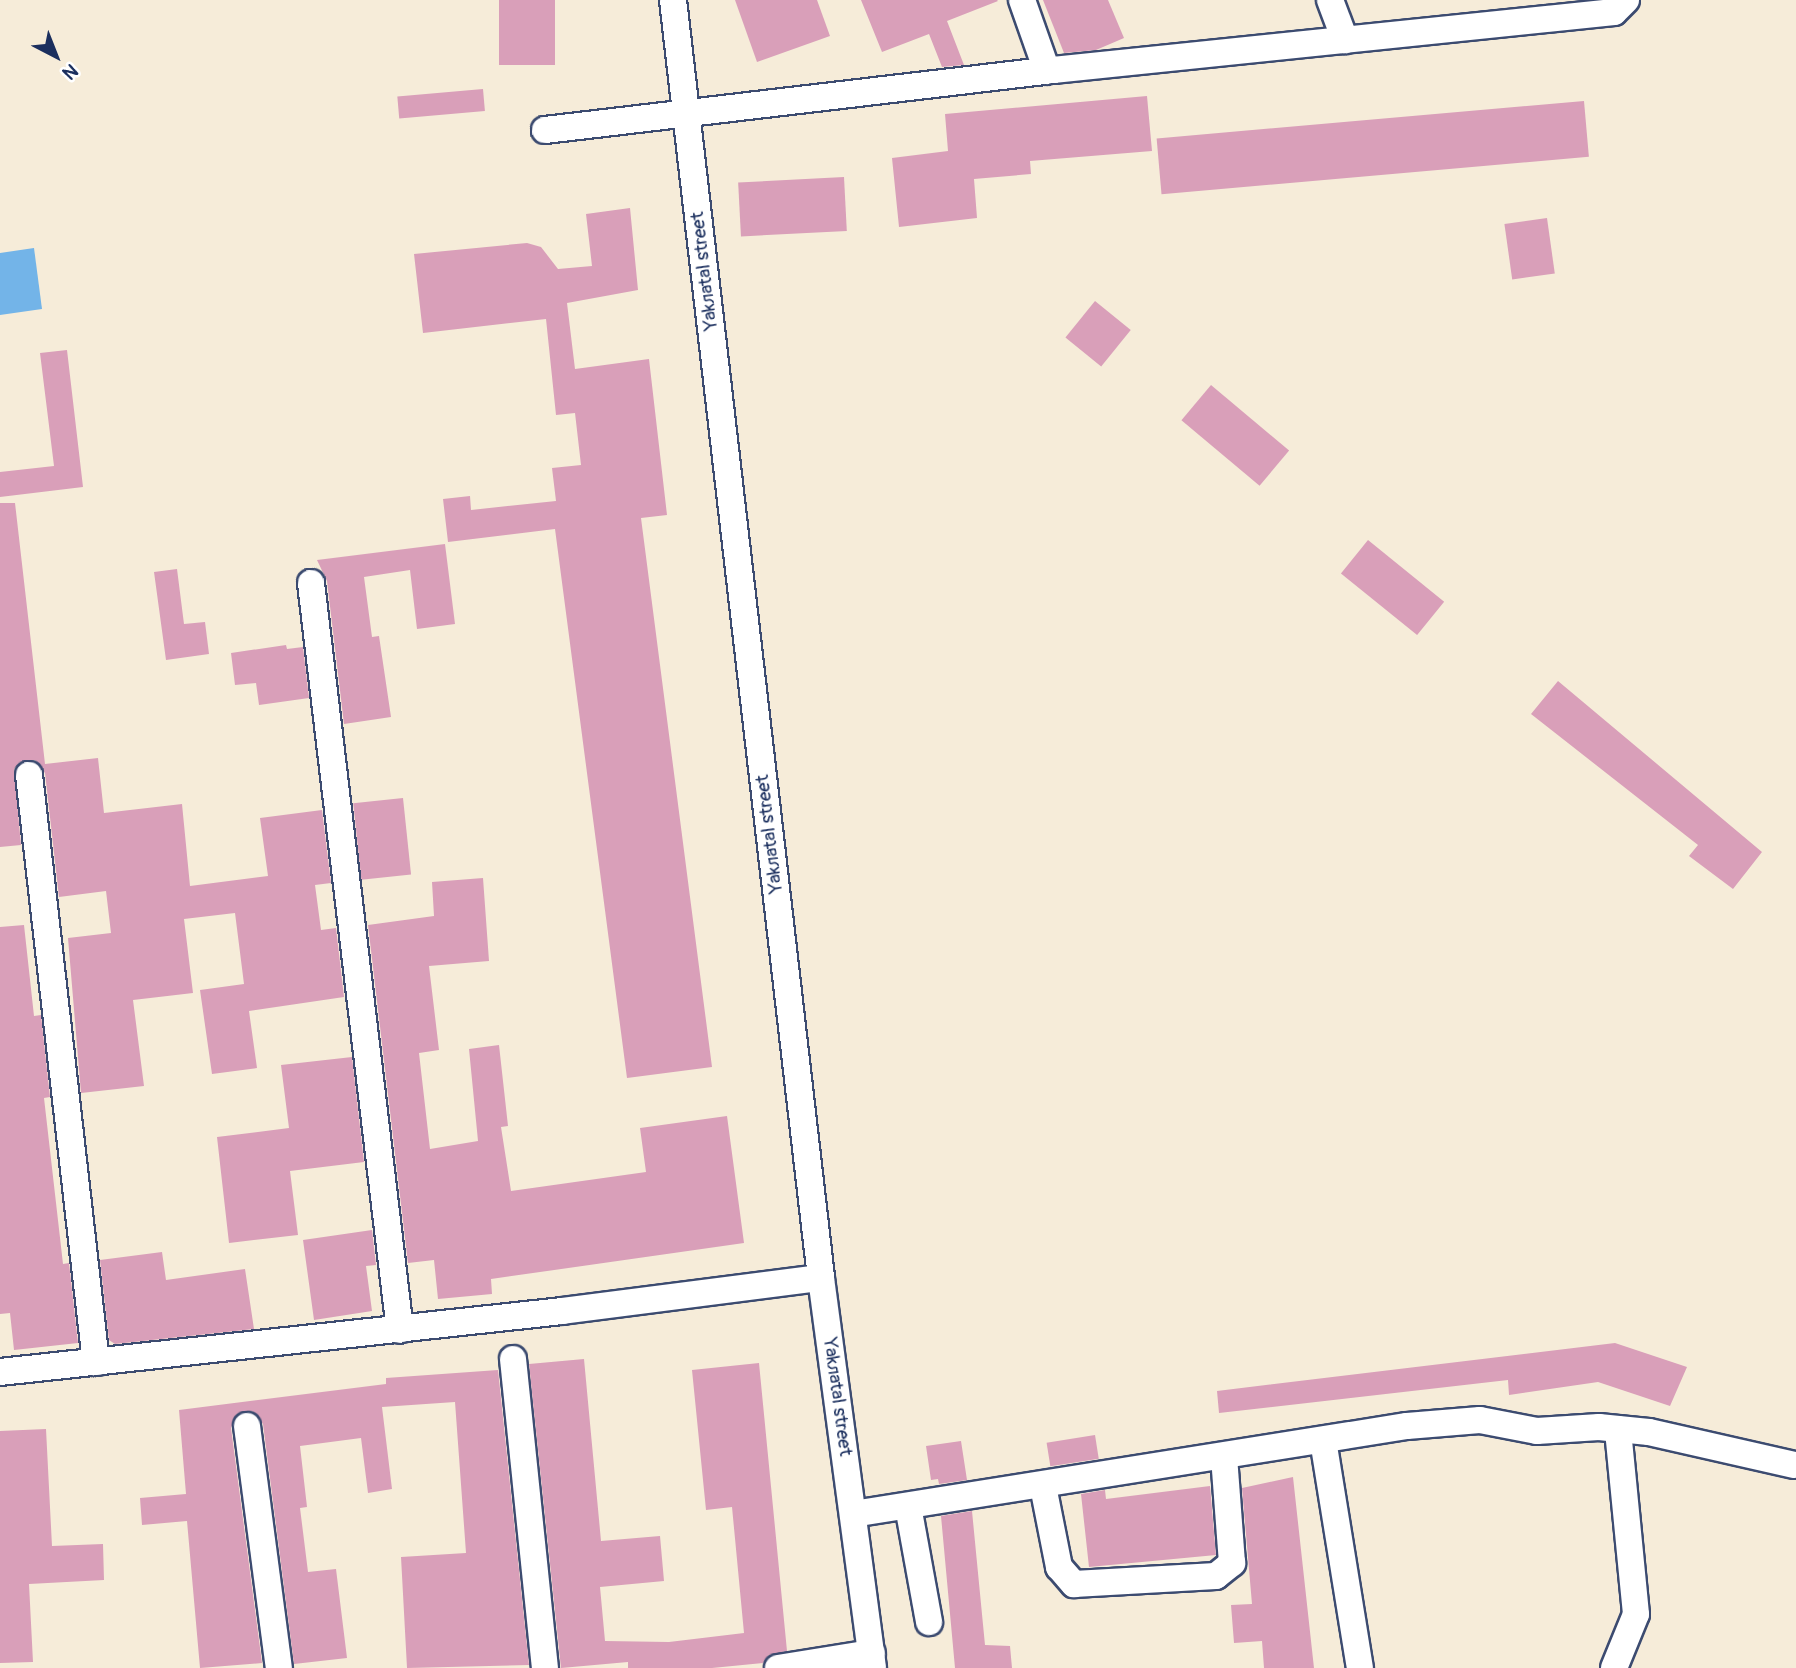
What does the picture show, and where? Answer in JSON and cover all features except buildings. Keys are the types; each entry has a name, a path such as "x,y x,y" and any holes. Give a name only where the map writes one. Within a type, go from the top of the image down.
{"street":[{"name":"Yakлatal street","path":"673,0 821,1278 873,1660"},
{"path":"1022,0 1047,71"},
{"path":"1330,0 1345,40"},
{"path":"545,130 1047,71 1614,12 1626,0"},
{"path":"310,583 400,1330"},
{"path":"29,775 96,1362"},
{"path":"0,1373 400,1330 821,1278"},
{"path":"513,1359 545,1668"},
{"path":"853,1514 1322,1440 1480,1420 1537,1431 1618,1429 1730,1448 1794,1465"},
{"path":"247,1426 279,1668"},
{"path":"1614,1668 1636,1614 1618,1429"},
{"path":"1322,1440 1360,1668"},
{"path":"1043,1486 1059,1567 1074,1584 1216,1576 1232,1563 1224,1456"},
{"path":"908,1506 929,1622"},
{"path":"778,1668 873,1660"}],"water":[{"path":"34,248 42,309 0,315 0,253"}]}
